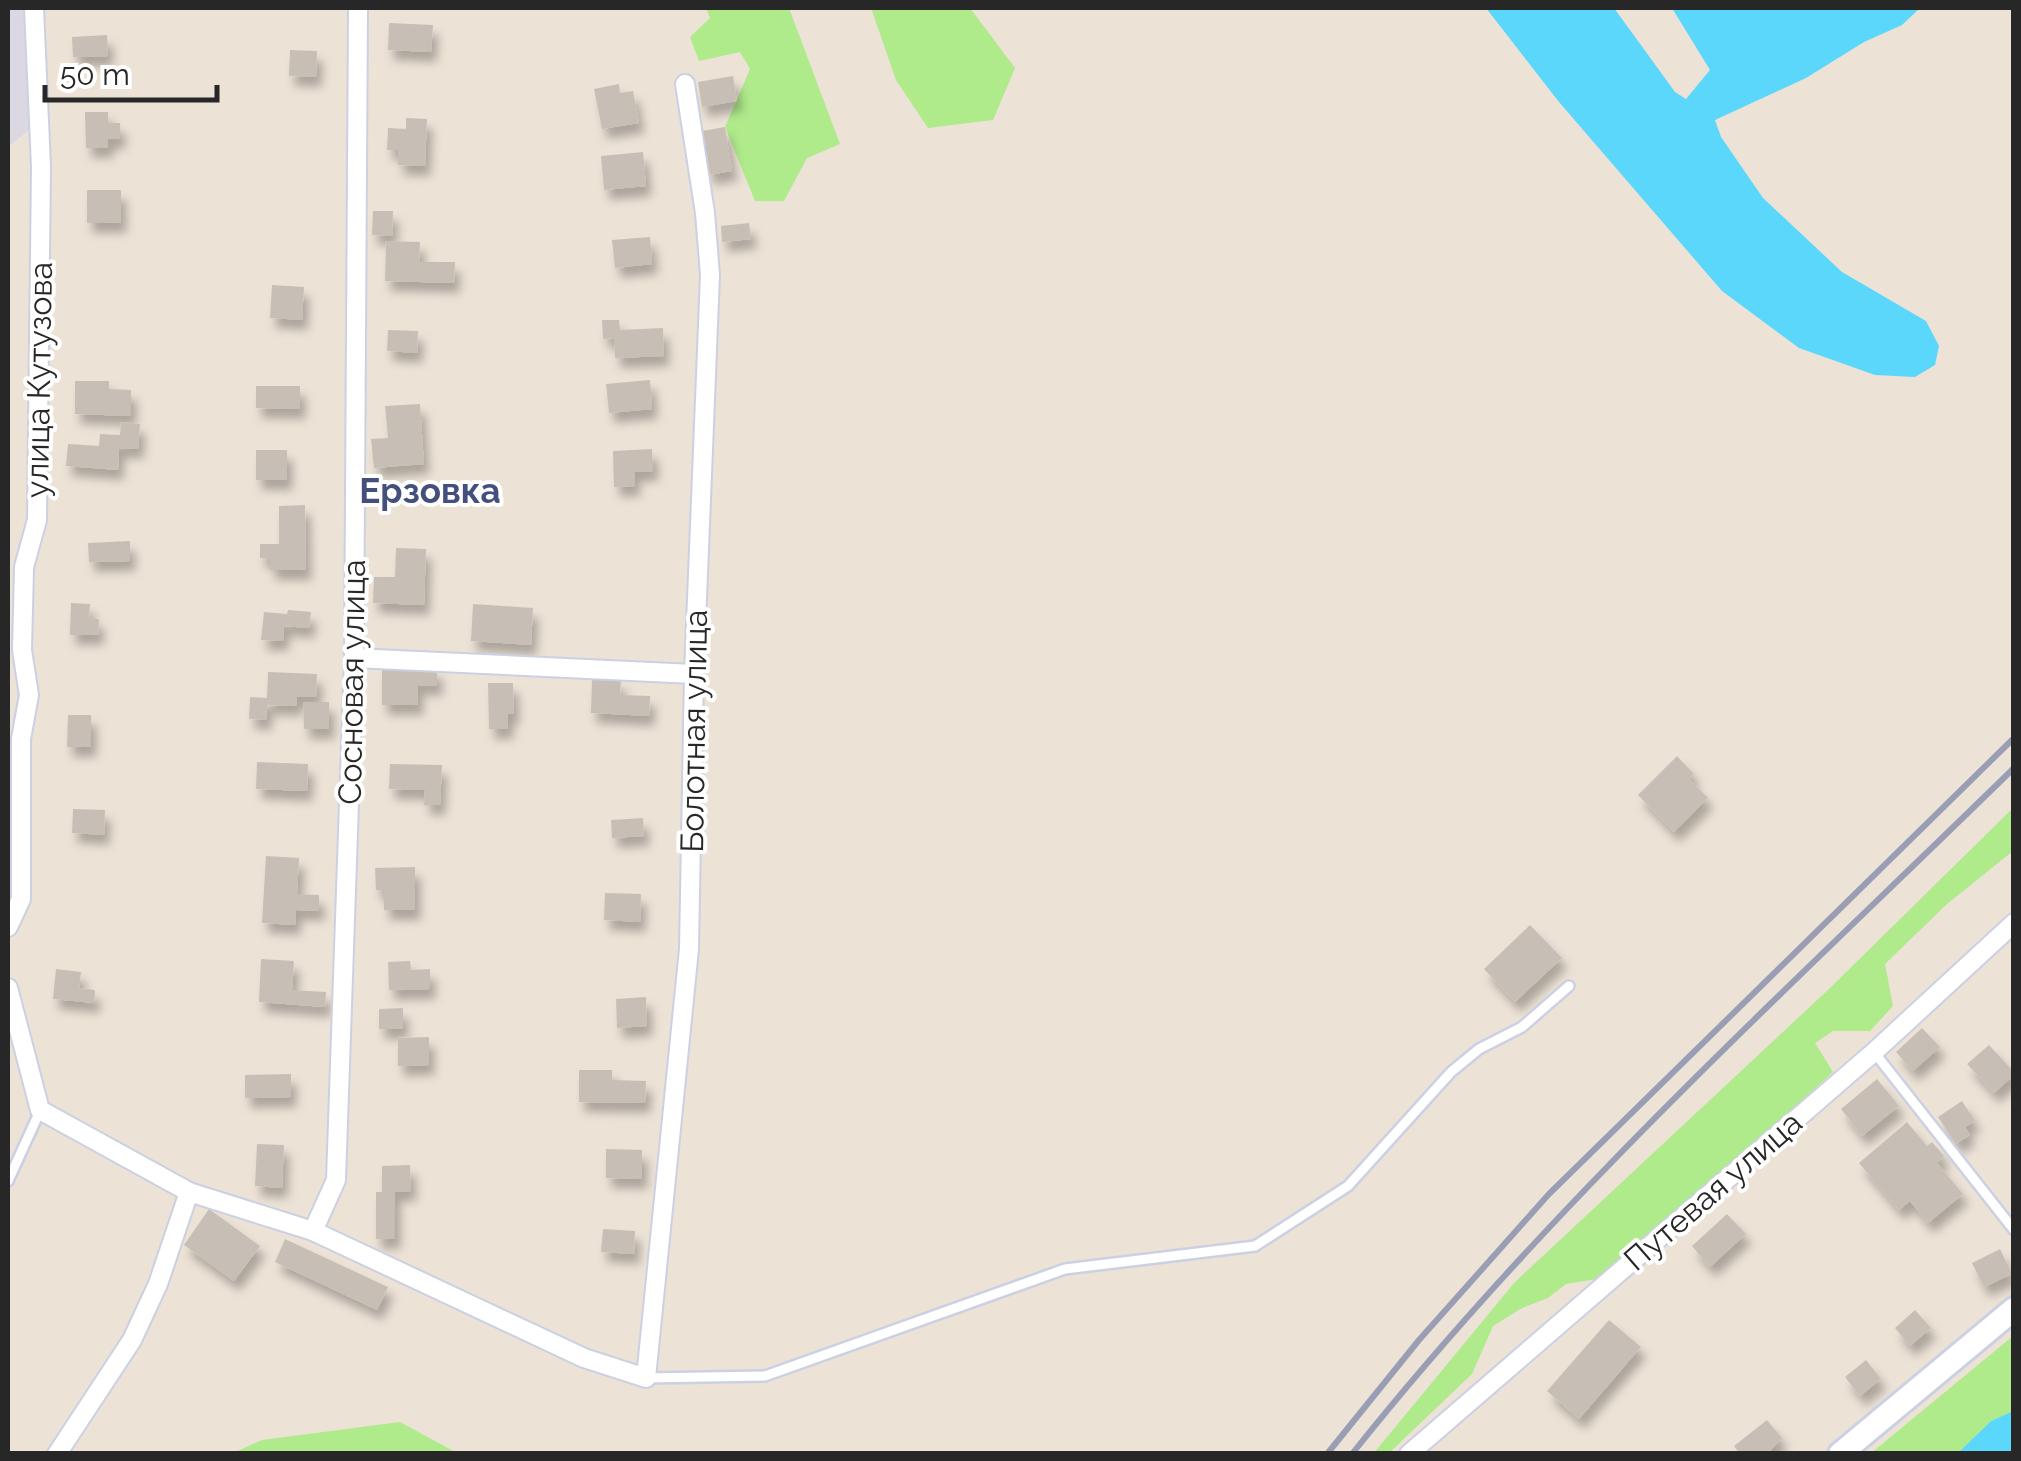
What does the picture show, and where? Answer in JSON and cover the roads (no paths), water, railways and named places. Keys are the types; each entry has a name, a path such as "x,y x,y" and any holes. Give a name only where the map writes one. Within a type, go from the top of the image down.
{"street":[{"name":"улица Кутузова","path":"8,928 21,899 14,817 29,695 22,650 24,567 38,520 41,167 34,8"},
{"name":"Сосновая улица","path":"313,1231 336,1180 354,658 358,8"},
{"name":"Болотная улица","path":"646,1378 689,949 694,674 710,276 705,213 685,84"},
{"path":"354,658 694,674"},
{"name":"Путевая улица","path":"1409,1454 1874,1052 2014,923"},
{"path":"8,988 40,1110 189,1192 313,1231 584,1358 646,1378"},
{"path":"58,1454 132,1340 158,1284 189,1192"},
{"path":"1840,1454 2014,1309"}],"lane":[{"path":"646,1378 766,1376 1064,1269 1255,1246 1348,1186 1451,1072 1479,1049 1522,1027 1569,986"},
{"path":"1874,1052 2014,1230"},
{"path":"8,1180 40,1110"}],"water":[{"path":"1486,8 1614,8 1675,92 1686,99 1710,70 1672,8 1920,8 1902,25 1864,42 1806,78 1715,120 1721,137 1763,198 1842,272 1926,321 1939,346 1935,365 1915,377 1875,375 1799,348 1722,291 1559,102"},
{"path":"2013,1411 2013,1453 1958,1453 1991,1421"}],"railway":[{"path":"1327,1454 1419,1340 1549,1194 2014,738"},
{"path":"1352,1454 1428,1362 1589,1186 2014,768"}],"district":[{"name":"Ерзовка","path":"430,491"}]}
